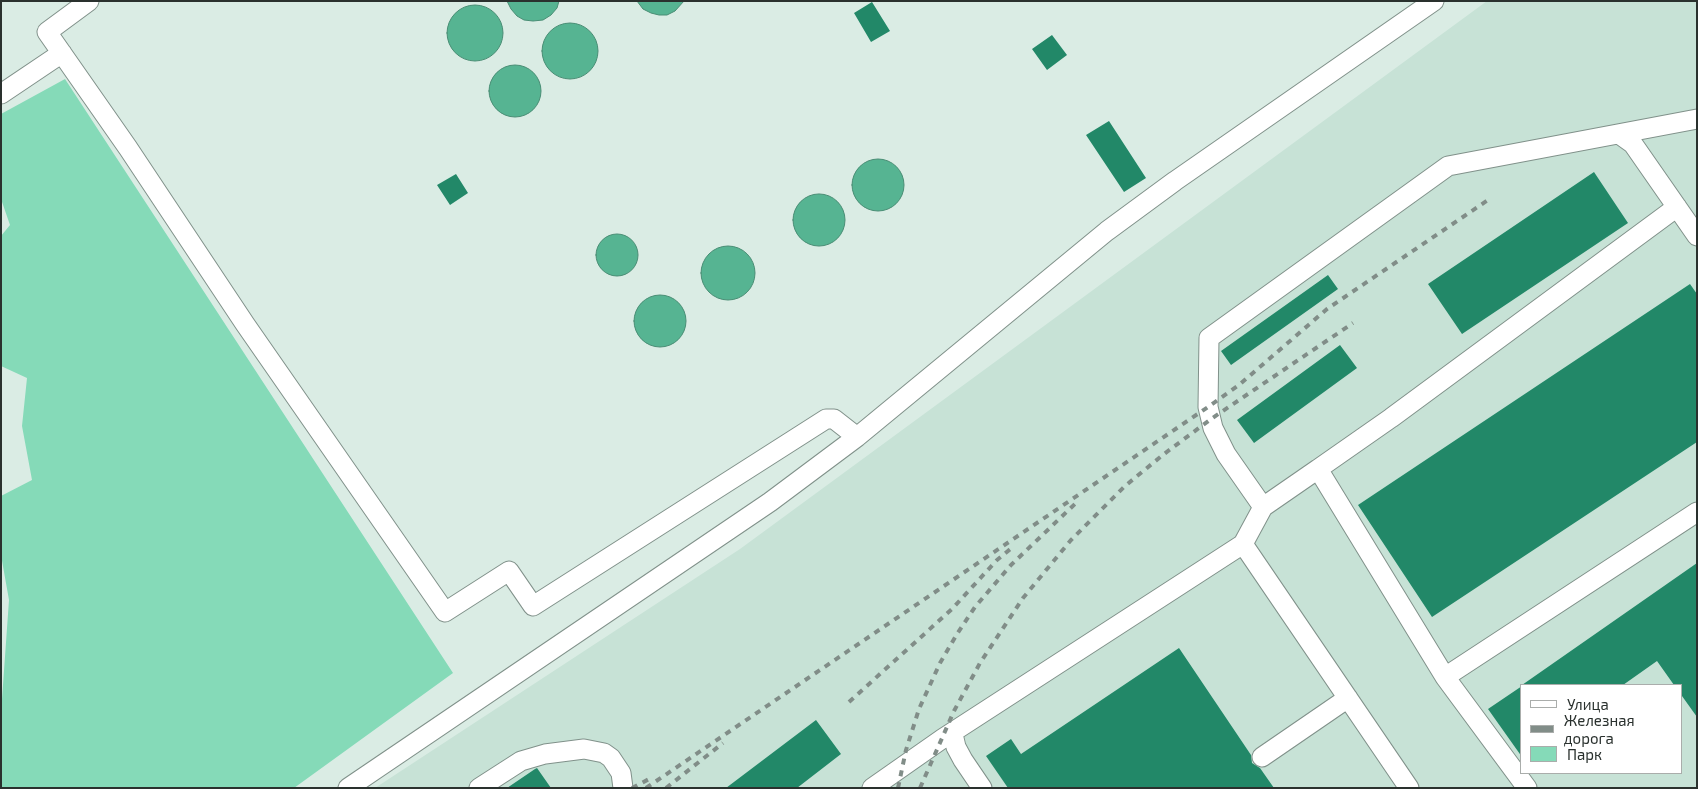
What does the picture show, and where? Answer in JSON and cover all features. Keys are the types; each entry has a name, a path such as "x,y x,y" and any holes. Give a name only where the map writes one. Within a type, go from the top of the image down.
{"street":[{"path":"89,1 47,32 128,148 245,324 445,612 509,571 533,606 826,419 834,418 857,437"},
{"path":"348,788 770,502 857,437 1107,231 1175,181 1434,1"},
{"path":"1,94 62,53"},
{"path":"1263,507 1226,454 1213,428 1208,407 1209,338 1448,166 1697,119"},
{"path":"1619,134 1633,144 1697,236"},
{"path":"872,788 1243,544 1263,507 1391,418 1677,208"},
{"path":"1318,470 1446,677 1527,788"},
{"path":"1446,677 1697,512"},
{"path":"1243,544 1409,788"},
{"path":"1262,757 1348,698"},
{"path":"952,734 963,760 982,788"},
{"path":"479,788 521,761 545,754 584,749 604,753 611,758 621,772 623,788"}],"shaded area":[{"path":"507,1 559,1 557,8 551,15 543,20 533,21 524,20 517,16"},
{"path":"637,1 684,1 675,11 667,15 659,15 643,9"},
{"path":"1487,1 1697,1 1697,788 375,788 740,549"},
{"path":"475,5 490,10 498,18 503,33 498,48 490,56 475,61 460,56 452,48 447,33 452,18 460,10"},
{"path":"570,23 581,25 590,31 596,40 598,51 596,62 590,71 581,77 570,79 559,77 550,71 544,62 542,51 544,40 550,31 559,25"},
{"path":"515,65 529,69 537,77 541,91 537,105 529,113 515,117 501,113 493,105 489,91 493,77 501,69"},
{"path":"873,159 883,159 897,166 904,180 904,190 897,204 883,211 873,211 863,207 856,200 852,190 852,180 856,170 863,163"},
{"path":"814,194 824,194 838,201 845,215 845,225 838,239 824,246 814,246 804,242 797,235 793,225 793,215 797,205 804,198"},
{"path":"621,234 629,237 635,243 638,255 635,267 629,273 613,276 605,273 599,267 596,251 599,243 605,237"},
{"path":"728,246 738,248 747,254 753,263 755,273 753,283 747,292 738,298 728,300 718,298 709,292 703,283 701,273 703,263 709,254 718,248"},
{"path":"655,295 665,295 679,302 686,316 686,326 679,340 665,347 655,347 645,343 638,336 634,326 634,316 638,306 645,299"}],"green space":[{"path":"65,79 453,673 294,788 1,788 1,713 9,600 1,555 1,496 32,480 22,426 27,378 1,366 1,236 10,225 1,199 1,114"}],"building":[{"path":"872,2 890,31 871,42 854,13"},
{"path":"1052,35 1067,55 1047,70 1032,49"},
{"path":"1109,121 1146,178 1124,192 1086,135"},
{"path":"1594,172 1628,223 1462,334 1428,284"},
{"path":"456,174 468,193 450,205 437,185"},
{"path":"1328,275 1338,289 1231,365 1221,351"},
{"path":"1690,284 1697,294 1697,442 1432,617 1358,505"},
{"path":"1340,345 1357,368 1254,443 1237,420"},
{"path":"1697,563 1697,717 1683,697 1683,684 1673,684 1657,661 1624,684 1523,684"},
{"path":"1179,648 1251,755 1252,763 1260,768 1274,788 1008,788 986,756 1011,739 1021,754"},
{"path":"1520,687 1520,754 1488,709"},
{"path":"816,720 841,754 797,788 726,788"},
{"path":"537,768 551,788 507,788 535,769"}],"railway":[{"path":"646,788 1208,407 1239,385 1327,309 1488,200"},
{"path":"920,788 954,711 980,663 1023,598 1071,540 1125,486 1164,454 1211,419 1353,323"},
{"path":"898,788 906,750 919,709 940,663 957,634 975,607 1011,565 1077,502"},
{"path":"849,702 952,609 997,560 1014,546"},
{"path":"666,788 723,743"},
{"path":"632,788 651,778"}]}
